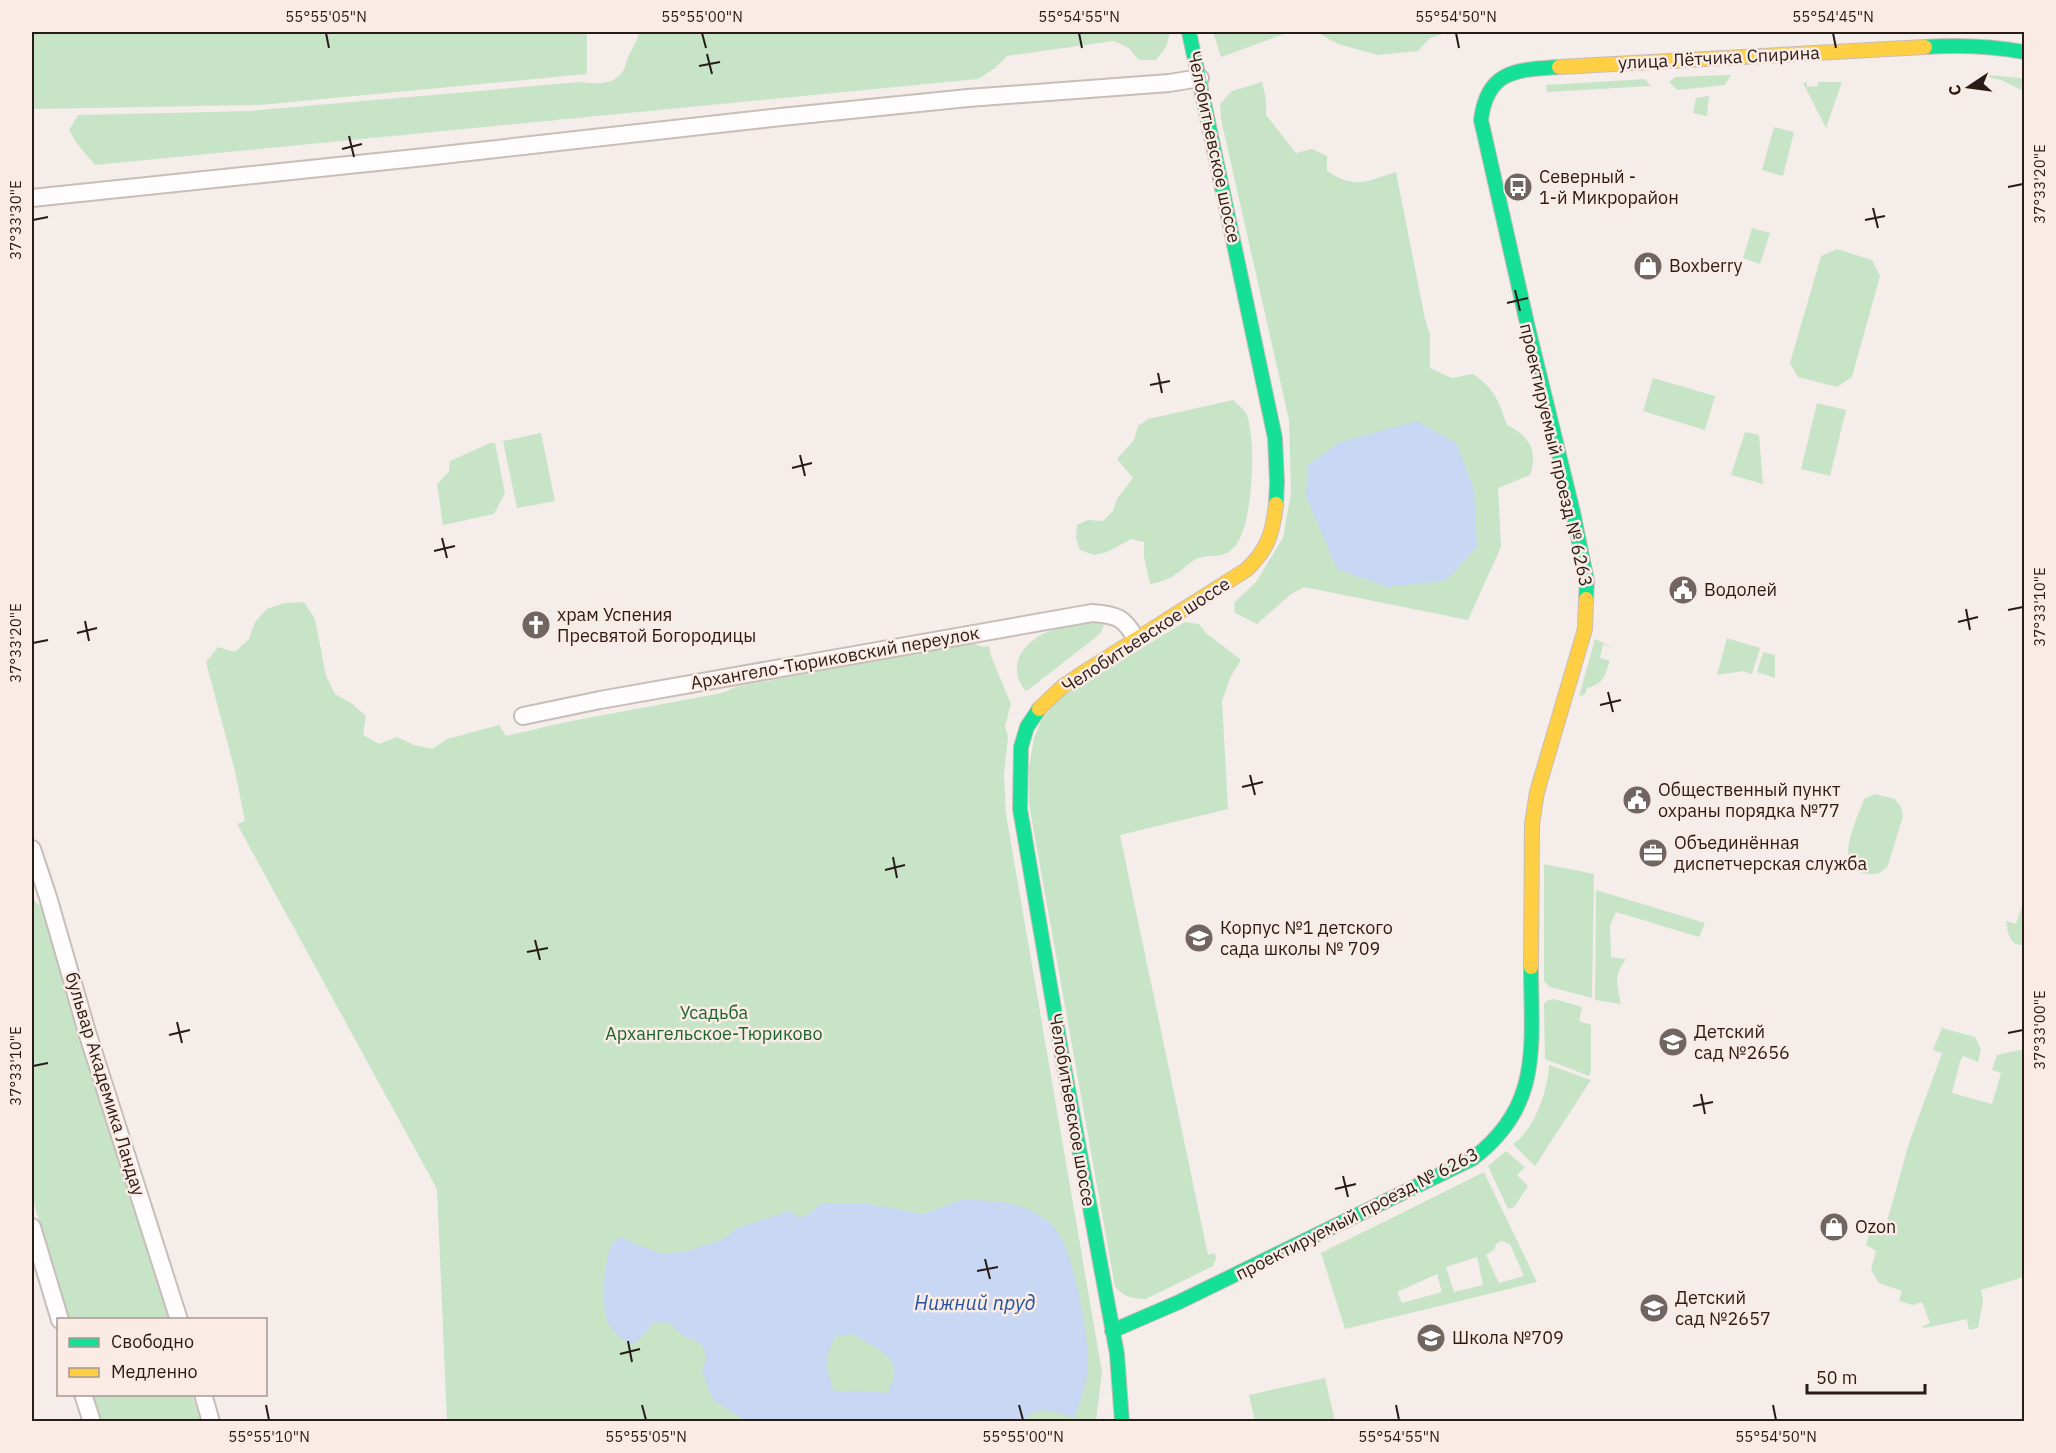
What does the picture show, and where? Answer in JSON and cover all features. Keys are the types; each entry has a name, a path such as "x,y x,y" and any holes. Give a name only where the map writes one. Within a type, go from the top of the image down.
{"street":[{"name":"Челобитьевское шоссе","path":"1122,1422 1117,1354 1062,1056 1022,821 1019,770 1023,741 1028,726 1037,712 1056,692 1086,670 1246,570 1261,555 1272,532 1276,494 1275,438 1189,32"},
{"name":"улица Лётчика Спирина","path":"1481,120 1482,102 1492,84 1509,74 1528,69 1954,45 1997,47 2025,52"},
{"path":"32,198 425,158 781,117 968,98 1169,83 1200,78"},
{"name":"проектируемый проезд № 6263","path":"1112,1331 1179,1302 1472,1159 1498,1137 1515,1116 1525,1093 1531,1064 1532,824 1537,792 1585,629 1587,581 1573,512 1481,120"},
{"name":"Архангело-Тюриковский переулок","path":"523,716 622,695 1092,613 1108,614 1127,623 1136,639"},
{"name":"бульвар Академика Ландау","path":"32,849 87,1032 178,1318"},
{"path":"32,888 48,897"},
{"path":"32,1227 59,1318"},
{"path":"83,1396 92,1422"},
{"path":"203,1396 211,1422"}],"green space":[{"path":"32,32 587,32 587,74 260,105 32,109"},
{"path":"639,32 1170,32 1166,47 1156,60 1139,60 1129,48 1114,41 1007,56 995,68 978,79 95,165 69,130 78,115 249,111 580,82 609,82 623,71"},
{"path":"1213,32 1290,32 1221,57"},
{"path":"1316,32 1449,32 1430,38 1418,51 1378,55 1338,44"},
{"path":"1976,74 2021,78 2024,80 2024,91 2001,80"},
{"path":"1731,75 1725,85 1678,90 1669,82 1675,77"},
{"path":"1645,79 1651,86 1547,92 1546,85"},
{"path":"1262,82 1266,99 1266,115 1296,153 1312,149 1327,156 1327,171 1337,177 1362,182 1396,172 1430,335 1430,368 1452,378 1473,374 1480,379 1495,396 1507,425 1521,434 1530,445 1533,459 1530,475 1498,488 1501,547 1468,620 1304,587 1291,594 1257,624 1235,613 1234,603 1256,582 1283,538 1291,493 1289,420 1221,119 1220,104 1232,91","holes":["1341,442 1408,584 1387,587"]},
{"path":"1807,82 1807,87 1818,86 1818,82 1842,82 1826,128 1803,83"},
{"path":"1709,96 1707,116 1693,113 1696,98"},
{"path":"1774,127 1794,132 1783,176 1762,170"},
{"path":"1752,228 1770,233 1760,264 1743,258"},
{"path":"1837,249 1872,260 1880,276 1852,377 1837,387 1798,377 1790,363 1821,256"},
{"path":"1653,378 1715,396 1705,430 1643,411"},
{"path":"1233,400 1246,413 1249,425 1252,480 1242,534 1231,550 1223,555 1196,559 1170,578 1150,584 1144,557 1144,542 1131,539 1107,552 1094,555 1080,550 1076,538 1077,525 1088,520 1103,521 1113,511 1117,499 1133,478 1117,459 1134,440 1138,426 1148,419"},
{"path":"1817,403 1846,410 1830,476 1801,469"},
{"path":"1745,432 1759,435 1763,484 1731,475"},
{"path":"541,433 555,501 517,508 503,441"},
{"path":"490,443 495,443 505,493 494,514 443,525 437,484 449,472 450,461"},
{"name":"Усадьба Архангельское-Тюриково","path":"304,602 315,619 326,676 335,694 351,703 366,716 363,735 379,744 397,737 414,745 432,749 447,739 499,725 506,736 566,722 722,693 736,687 957,644 969,642 983,647 989,646 1011,704 1005,726 1008,737 1004,774 1006,814 1102,1372 1096,1421 447,1421 437,1189 237,824 245,821 235,771 206,662 218,647 235,652 249,639 255,622 267,609 285,603"},
{"path":"1091,622 1104,625 1100,634 1025,690 1017,673 1017,665 1019,657 1029,643 1050,631"},
{"path":"1185,622 1199,624 1206,633 1241,660 1231,676 1222,701 1228,809 1120,835 1208,1255 1215,1253 1216,1259 1213,1266 1146,1299 1141,1299 1126,1295 1115,1287 1029,804 1029,767 1034,738 1042,718 1066,694"},
{"path":"1727,638 1760,648 1752,674 1743,671 1717,675"},
{"path":"1595,639 1615,648 1603,644 1600,658 1610,661 1605,675 1601,681 1587,688 1585,694 1579,697"},
{"path":"1763,652 1775,655 1775,678 1757,672"},
{"path":"1875,794 1895,799 1901,807 1903,816 1888,865 1880,872 1868,874 1857,870 1850,863 1848,853 1852,831 1864,799"},
{"path":"1544,864 1594,874 1592,998 1550,987 1544,981"},
{"path":"1596,890 1705,923 1699,937 1616,912 1610,925 1611,957 1626,959 1618,975 1617,985 1621,1004 1595,1000"},
{"path":"32,898 43,909 169,1318 69,1318 32,1197"},
{"path":"2024,899 2024,945 2019,945 2010,938 2006,921 2016,924"},
{"path":"1554,999 1582,1007 1579,1021 1591,1025 1591,1071 1589,1076 1545,1059 1544,1004"},
{"path":"1942,1028 1975,1037 1981,1049 1978,1062 1963,1056 1952,1093 1992,1104 2001,1073 1992,1070 1997,1055 2024,1049 2024,1277 1981,1290 1983,1301 1978,1328 1969,1330 1967,1319 1921,1327 1930,1323 1922,1302 1913,1305 1899,1301 1902,1291 1879,1283 1871,1270 1876,1251 1866,1245 1872,1224 1886,1225 1909,1143 1942,1053 1933,1050"},
{"path":"1549,1065 1591,1080 1535,1166 1513,1144 1521,1138 1534,1119 1543,1097"},
{"path":"1506,1151 1525,1167 1517,1175 1528,1186 1514,1207 1508,1209 1488,1166"},
{"path":"1484,1172 1537,1282 1345,1329 1321,1253","holes":["1501,1241 1510,1244 1524,1276 1499,1283 1486,1255 1494,1250 1496,1244","1477,1257 1483,1285 1454,1292 1446,1267","1437,1274 1442,1292 1402,1303 1397,1292"]},
{"path":"1325,1378 1335,1421 1255,1421 1249,1395"},
{"path":"92,1396 192,1396 201,1421 101,1421"}],"water":[{"path":"1417,421 1456,443 1474,489 1477,547 1445,581 1387,587 1337,569 1306,496 1308,465 1340,442"},
{"name":"Нижний пруд","path":"963,1199 995,1201 1034,1212 1057,1231 1069,1258 1080,1297 1088,1356 1088,1369 1075,1418 1041,1410 1021,1422 743,1421 713,1400 702,1371 707,1357 701,1344 682,1336 670,1323 655,1322 633,1345 616,1334 606,1317 604,1285 606,1263 611,1246 621,1237 664,1254 688,1251 724,1239 737,1228 789,1211 800,1218 811,1213 820,1203 869,1204 924,1214","holes":["852,1334 880,1350 892,1362 893,1380 888,1393 833,1390 827,1363 829,1351 836,1336"]}],"traffic: fast":[{"path":"1189,32 1275,438 1276,504"},
{"path":"1925,47 1975,46 2024,52"},
{"path":"1559,67 1517,72 1497,82 1484,103 1481,120 1573,512 1587,581 1586,599"},
{"path":"1039,709 1027,727 1021,747 1020,809 1062,1056 1117,1354 1122,1422"},
{"path":"1112,1331 1179,1302 1472,1159 1495,1139 1511,1118 1522,1096 1531,1048 1531,967"}],"traffic: slow":[{"path":"1559,67 1925,47"},
{"path":"1039,709 1062,687 1078,676 1246,570 1259,556 1268,541 1276,504"},
{"path":"1531,967 1532,824 1537,792 1585,629 1586,599"}],"place":[{"name":"Северный - 1-й Микрорайон","path":"1518,187"},
{"name":"Boxberry","path":"1648,266"},
{"name":"Водолей","path":"1683,590"},
{"name":"храм Успения Пресвятой Богородицы","path":"536,625"},
{"name":"Общественный пункт охраны порядка №77","path":"1637,800"},
{"name":"Объединённая диспетчерская служба","path":"1653,853"},
{"name":"Корпус №1 детского сада школы № 709","path":"1199,938"},
{"name":"Детский сад №2656","path":"1673,1042"},
{"name":"Ozon","path":"1834,1227"},
{"name":"Детский сад №2657","path":"1654,1308"},
{"name":"Школа №709","path":"1431,1338"}]}
